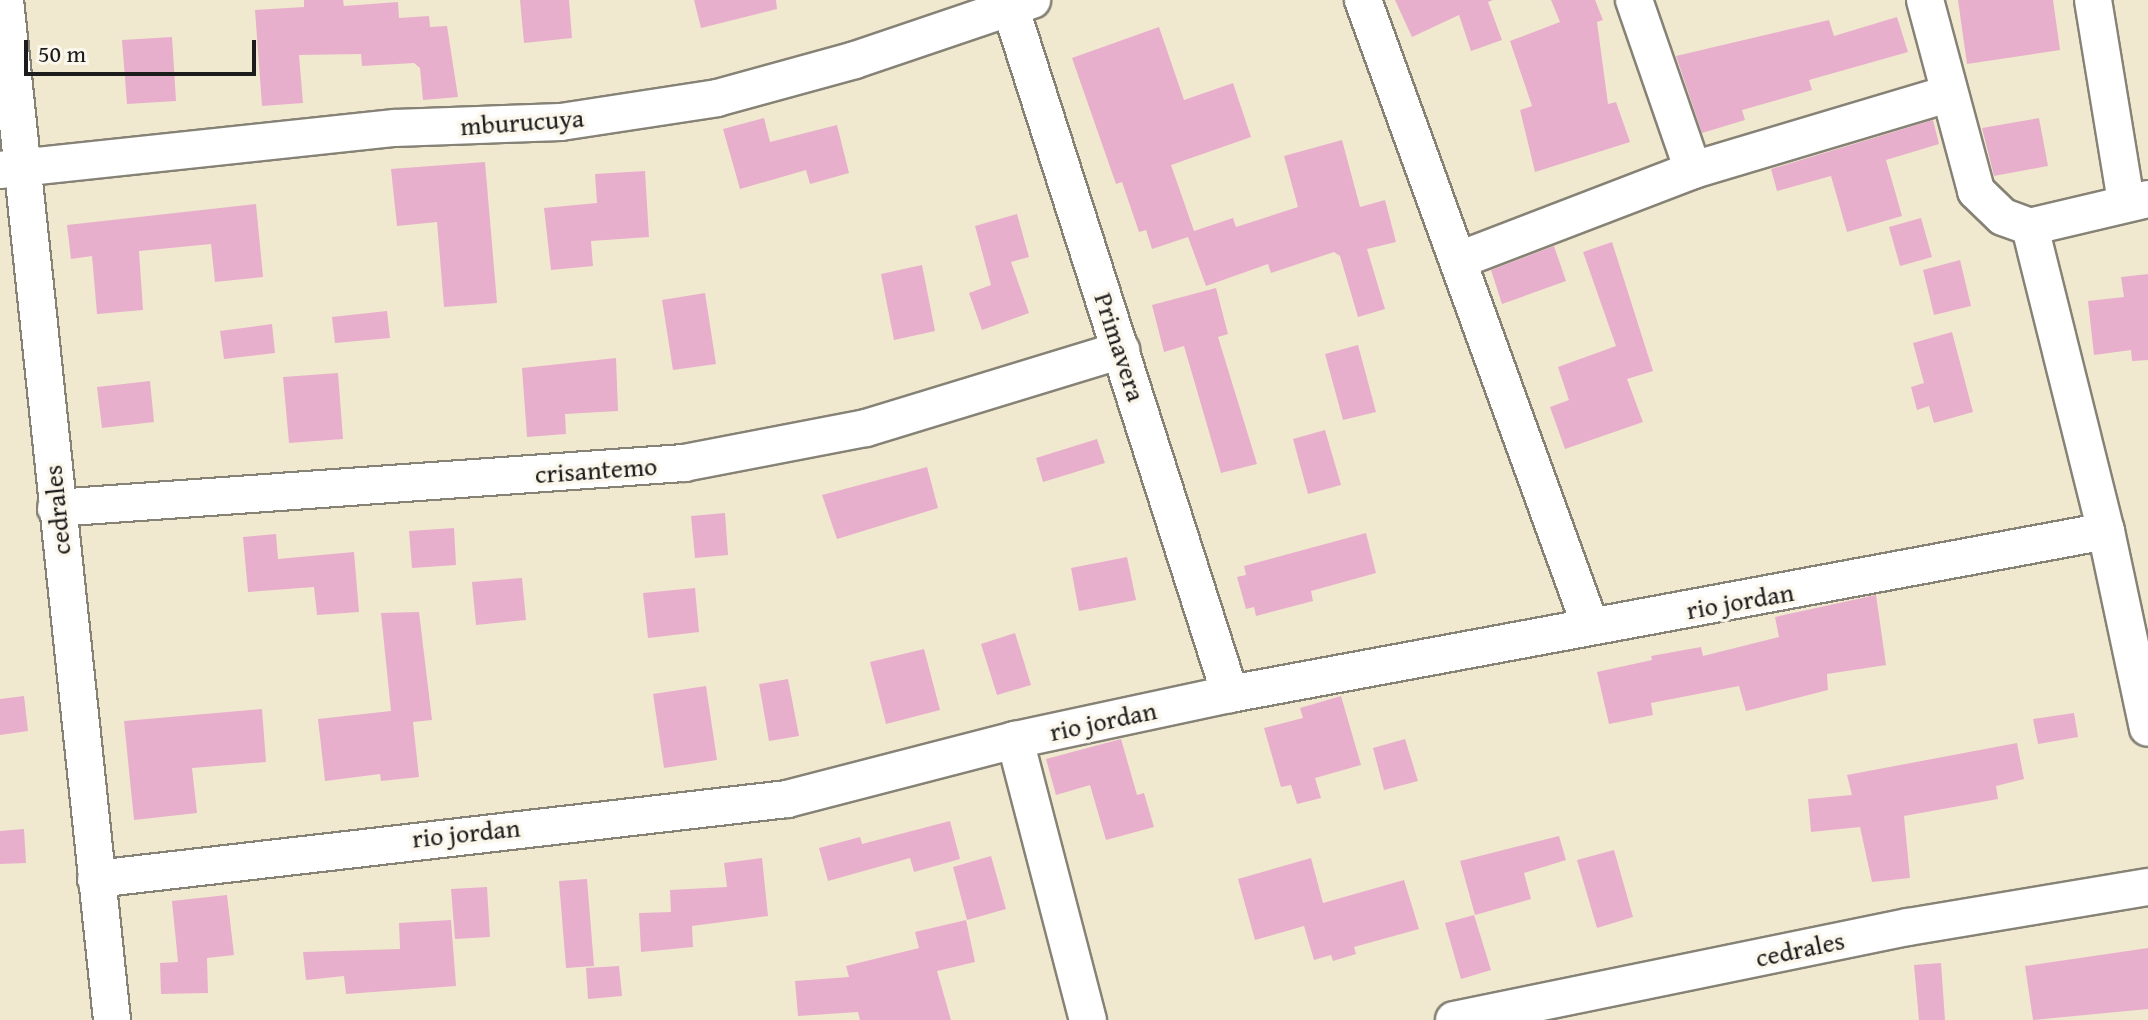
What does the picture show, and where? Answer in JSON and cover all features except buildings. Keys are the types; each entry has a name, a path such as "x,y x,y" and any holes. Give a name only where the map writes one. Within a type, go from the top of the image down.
{"street":[{"name":"cedrales","path":"5,0 10,169 56,508 112,1020"},
{"path":"1363,0 1590,625"},
{"path":"1634,0 1693,170"},
{"path":"1925,0 1976,191 2003,217 2030,227 2137,200 2093,0"},
{"name":"mburucuya","path":"10,169 395,128 561,122 717,98 855,60 1017,2"},
{"name":"Primavera","path":"1017,2 1121,350 1230,694"},
{"path":"1459,260 1693,170 1948,94"},
{"path":"2030,227 2106,531 2148,728"},
{"name":"crisantemo","path":"56,508 684,463 866,428 1121,350"},
{"name":"rio jordan","path":"96,879 787,799 1015,740 1230,694 2106,531"},
{"path":"1015,740 1088,1020"},
{"name":"cedrales","path":"1454,1020 1908,927 2148,887"}]}
